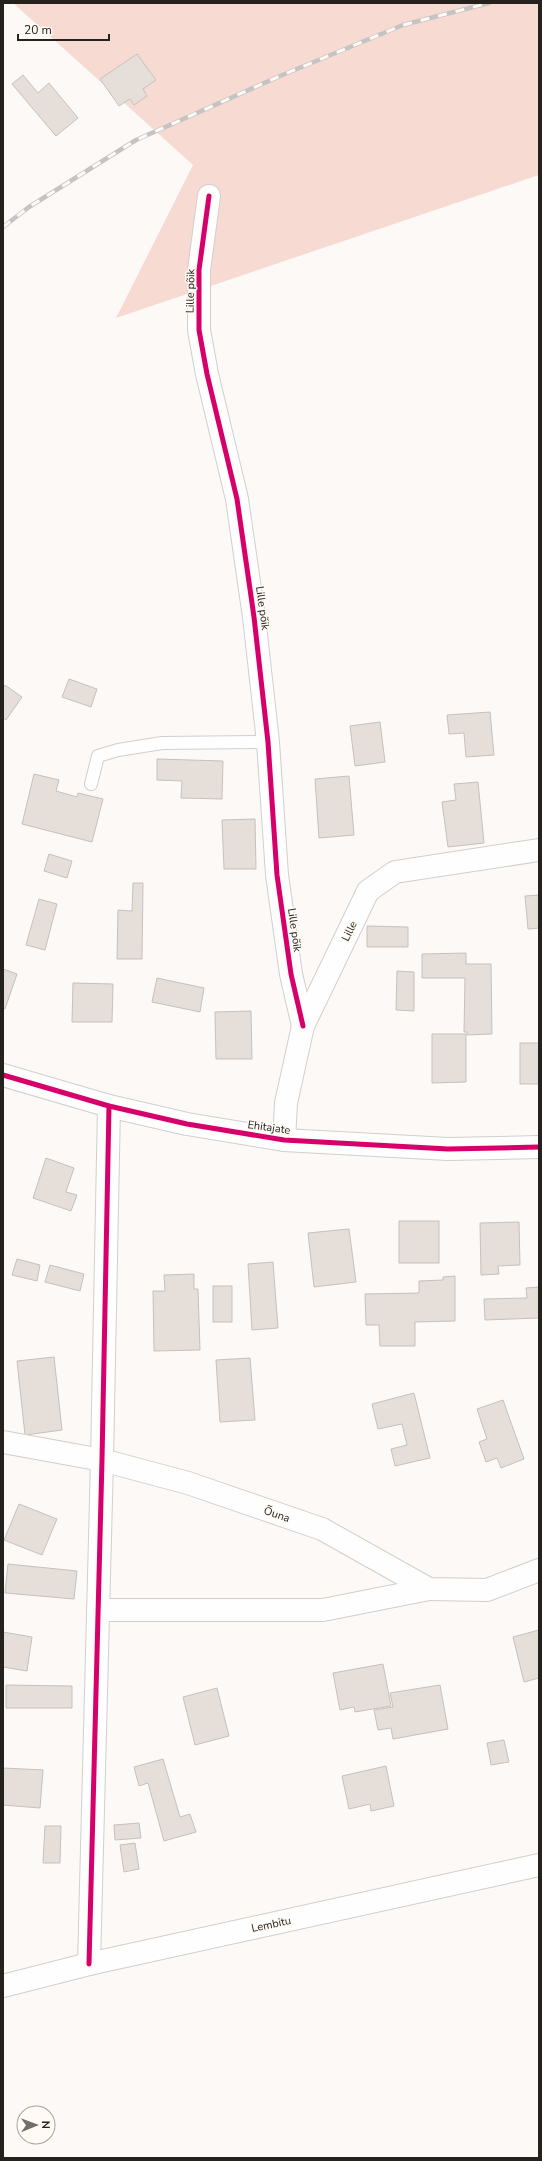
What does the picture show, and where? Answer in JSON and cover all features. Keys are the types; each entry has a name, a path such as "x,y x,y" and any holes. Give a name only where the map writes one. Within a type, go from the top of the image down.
{"street":[{"name":"Lille põik","path":"209,196 199,270 199,330 207,374 237,499 254,617 268,742 277,875 291,974 303,1026"},
{"name":"Lille","path":"284,1140 286,1103 303,1026 368,892 395,872 539,850"},
{"name":"Ehitajate","path":"3,1075 109,1106 187,1124 284,1140 448,1149 539,1147"},
{"path":"89,1964 102,1460 109,1106"},
{"name":"Õuna","path":"3,1442 102,1460 188,1483 322,1529 429,1589 487,1590 539,1570"},
{"path":"98,1610 323,1610 429,1589"},
{"name":"Lembitu","path":"3,1986 89,1964 539,1865"}],"lane":[{"path":"91,784 98,756 118,750 162,743 268,742"}],"shaded area":[{"path":"13,3 539,3 539,175 116,318 193,165"}],"building":[{"path":"137,54 156,80 143,89 147,96 134,105 130,99 119,106 100,79"},
{"path":"23,75 38,93 49,83 78,118 56,136 12,84"},
{"path":"69,679 97,689 91,707 62,697"},
{"path":"5,685 22,697 6,720 3,718 3,688"},
{"path":"490,712 494,755 466,757 464,733 449,734 447,715"},
{"path":"380,722 385,762 355,766 350,726"},
{"path":"157,759 223,761 222,799 181,798 182,781 157,780"},
{"path":"34,774 59,780 56,791 77,797 78,793 103,799 92,842 22,824"},
{"path":"349,776 354,835 319,838 315,779"},
{"path":"478,782 484,843 448,847 442,802 456,800 454,784"},
{"path":"255,819 256,869 224,869 222,820"},
{"path":"49,854 72,861 67,878 44,871"},
{"path":"133,883 143,883 142,959 117,959 118,910 132,911"},
{"path":"539,895 539,928 528,929 525,896"},
{"path":"39,899 57,904 45,950 26,945"},
{"path":"367,926 408,927 408,947 367,947"},
{"path":"466,953 466,964 491,964 492,1034 467,1035 467,1032 464,1032 465,978 422,978 422,954"},
{"path":"3,969 17,974 5,1009 3,1008"},
{"path":"397,971 414,972 414,1011 396,1010"},
{"path":"157,978 204,988 200,1012 152,1002"},
{"path":"73,983 113,984 112,1022 72,1022"},
{"path":"251,1011 252,1059 216,1059 215,1012"},
{"path":"432,1034 466,1034 466,1082 432,1083"},
{"path":"520,1043 539,1043 539,1084 520,1084"},
{"path":"46,1158 74,1168 66,1192 77,1195 71,1211 33,1198"},
{"path":"399,1221 439,1221 439,1263 399,1263"},
{"path":"519,1222 520,1265 498,1266 499,1274 481,1275 480,1223"},
{"path":"349,1229 356,1282 314,1287 308,1233"},
{"path":"17,1259 40,1265 37,1281 12,1275"},
{"path":"273,1262 278,1328 252,1330 248,1264"},
{"path":"50,1265 84,1274 80,1291 45,1282"},
{"path":"194,1274 194,1289 198,1289 200,1350 154,1351 153,1291 165,1291 164,1275"},
{"path":"455,1276 455,1321 415,1322 415,1346 380,1346 379,1325 366,1325 365,1294 419,1293 419,1281 443,1280 443,1277"},
{"path":"213,1286 232,1286 232,1322 213,1322"},
{"path":"539,1287 539,1318 485,1320 484,1299 527,1298 526,1288"},
{"path":"54,1357 62,1430 25,1435 17,1361"},
{"path":"250,1358 255,1420 220,1422 216,1360"},
{"path":"414,1393 430,1458 395,1466 391,1449 407,1445 402,1424 378,1429 372,1404"},
{"path":"503,1400 524,1459 501,1468 497,1458 486,1462 479,1442 487,1439 477,1409"},
{"path":"19,1504 57,1519 42,1555 4,1540"},
{"path":"8,1564 77,1571 74,1599 5,1593"},
{"path":"539,1630 539,1678 524,1682 513,1637"},
{"path":"3,1632 32,1637 27,1671 3,1667"},
{"path":"383,1664 391,1706 355,1712 354,1707 340,1710 333,1673"},
{"path":"6,1685 72,1686 72,1708 6,1708"},
{"path":"440,1685 448,1729 393,1739 391,1728 378,1730 374,1710 393,1707 390,1693"},
{"path":"217,1688 229,1736 195,1745 183,1697"},
{"path":"504,1740 509,1762 491,1765 487,1743"},
{"path":"163,1759 180,1817 190,1814 196,1832 164,1841 148,1783 139,1786 134,1767"},
{"path":"386,1766 394,1806 371,1811 370,1804 349,1809 342,1776"},
{"path":"3,1768 43,1770 40,1808 3,1805"},
{"path":"139,1823 141,1838 115,1840 114,1825"},
{"path":"45,1826 61,1826 60,1863 43,1863"},
{"path":"135,1843 139,1869 124,1872 120,1845"}],"railway":[{"path":"3,227 29,207 136,140 280,76 403,25 489,3"}],"cycle path":[{"path":"209,196 199,270 199,330 207,374 237,499 254,617 268,742 277,875 291,974 303,1026"},
{"path":"3,1075 109,1106 187,1124 284,1140 448,1149 539,1147"},
{"path":"89,1964 102,1460 109,1106"}]}
